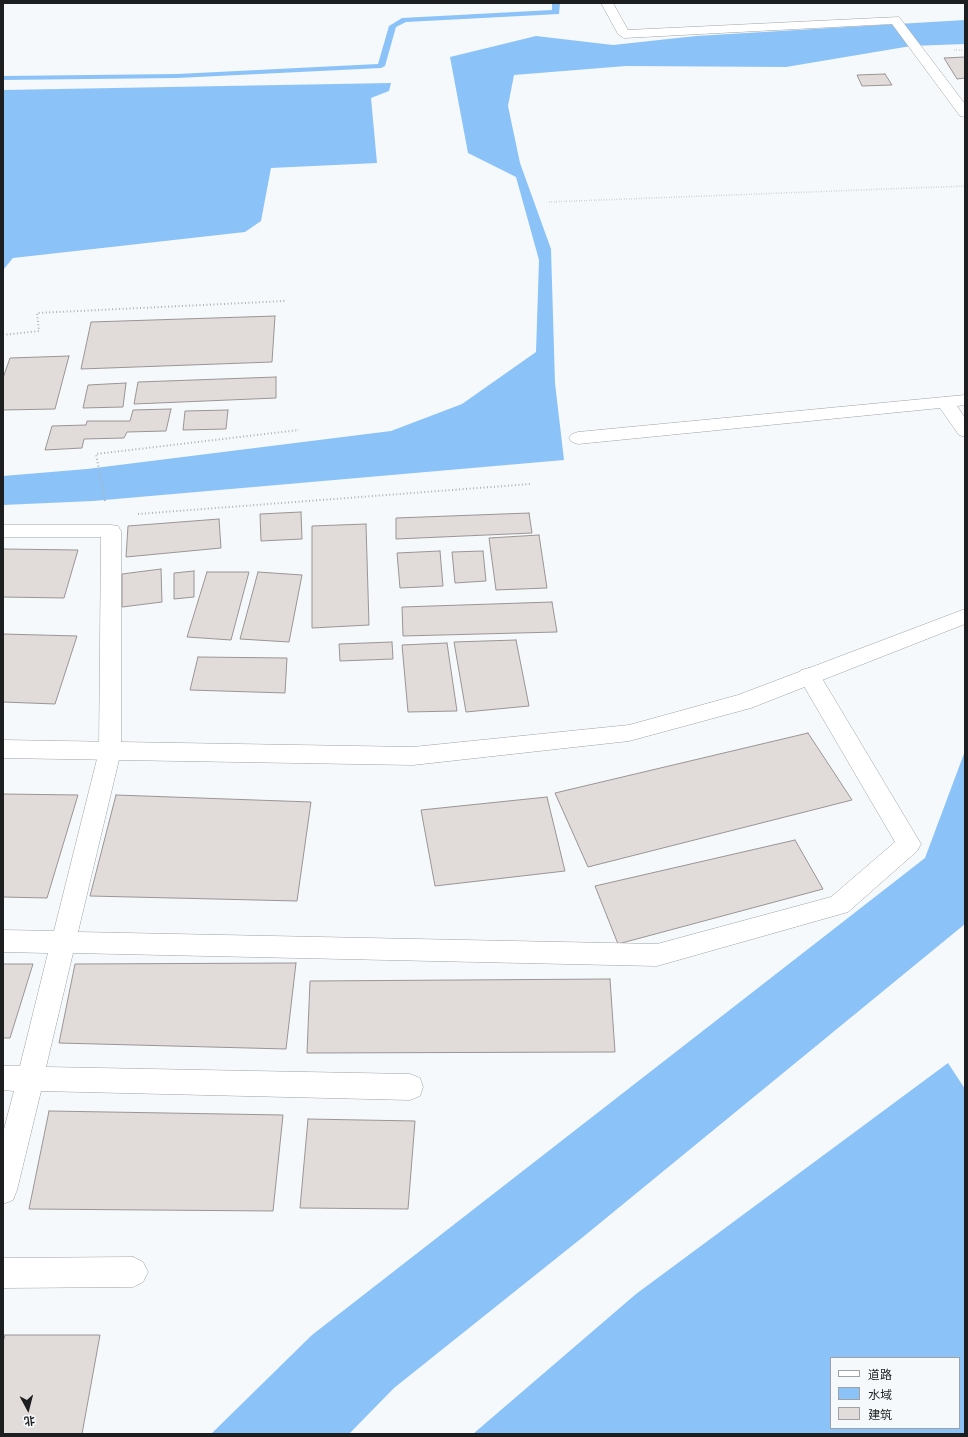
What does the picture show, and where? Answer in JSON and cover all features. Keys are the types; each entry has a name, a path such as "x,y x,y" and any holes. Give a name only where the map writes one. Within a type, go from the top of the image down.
{"street":[{"path":"607,3 624,34 896,20 965,113"},
{"path":"578,438 965,400"},
{"path":"945,402 965,431"},
{"path":"3,531 110,523 110,751 3,1190"},
{"path":"3,750 413,756 629,733 743,702 965,616"},
{"path":"3,941 657,955 839,905 909,844 809,676"},
{"path":"3,1078 410,1087"},
{"path":"3,1273 133,1272"}],"path":[{"path":"549,202 965,186"},
{"path":"3,335 39,331 37,313 285,301"},
{"path":"299,430 96,454 110,523 530,484"}],"water":[{"path":"965,20 965,44 911,46 786,67 626,66 514,75 508,106 520,163 551,249 555,383 564,460 93,501 3,505 3,476 87,469 391,431 462,404 536,352 539,260 516,177 468,153 450,57 536,36 613,45 696,36"},
{"path":"391,83 389,91 371,98 377,163 271,168 261,221 245,232 13,258 3,270 3,90"},
{"path":"965,751 965,924 583,1237 394,1388 349,1434 211,1434 312,1335 925,858"},
{"path":"948,1063 965,1089 965,1434 473,1434 636,1294"}],"building":[{"path":"965,57 965,78 957,79 944,58"},
{"path":"885,74 892,85 862,86 857,75"},
{"path":"275,316 272,362 81,369 91,322"},
{"path":"69,356 55,409 3,410 3,378 10,358"},
{"path":"276,377 276,398 134,404 138,382"},
{"path":"126,383 123,407 83,408 88,385"},
{"path":"171,409 166,431 127,432 124,438 84,439 82,448 45,450 52,426 86,425 87,421 130,421 133,410"},
{"path":"228,410 226,429 183,430 185,411"},
{"path":"301,512 302,539 261,541 260,514"},
{"path":"529,513 532,533 396,539 396,518"},
{"path":"219,519 221,548 126,557 128,526"},
{"path":"366,524 369,625 312,628 312,526"},
{"path":"539,535 547,588 496,590 489,538"},
{"path":"3,549 78,550 64,598 3,597"},
{"path":"440,551 443,586 400,588 397,553"},
{"path":"483,551 486,581 455,583 452,552"},
{"path":"161,569 162,602 122,607 122,574"},
{"path":"194,571 194,597 174,599 174,573"},
{"path":"207,572 249,572 231,640 187,637"},
{"path":"258,572 302,575 289,642 240,639"},
{"path":"552,602 557,632 403,636 402,607"},
{"path":"3,634 77,636 55,704 3,702"},
{"path":"516,640 529,706 466,712 454,642"},
{"path":"392,642 393,659 340,661 339,644"},
{"path":"447,643 457,711 408,712 402,645"},
{"path":"198,657 287,658 285,693 190,690"},
{"path":"808,733 852,800 588,867 555,793"},
{"path":"3,794 78,795 47,898 3,897"},
{"path":"116,795 311,802 297,901 90,896"},
{"path":"547,797 565,871 435,886 421,810"},
{"path":"795,840 823,889 618,944 595,886"},
{"path":"296,963 286,1049 59,1043 75,964"},
{"path":"3,964 33,964 10,1038 3,1038"},
{"path":"610,979 615,1052 307,1053 310,981"},
{"path":"49,1111 283,1115 273,1211 29,1209"},
{"path":"308,1119 415,1121 408,1209 300,1208"},
{"path":"5,1335 100,1335 82,1434 3,1434 3,1342"}],"waterway":[{"path":"3,78 177,76 381,66 393,26 405,20 556,12 556,3"}]}
